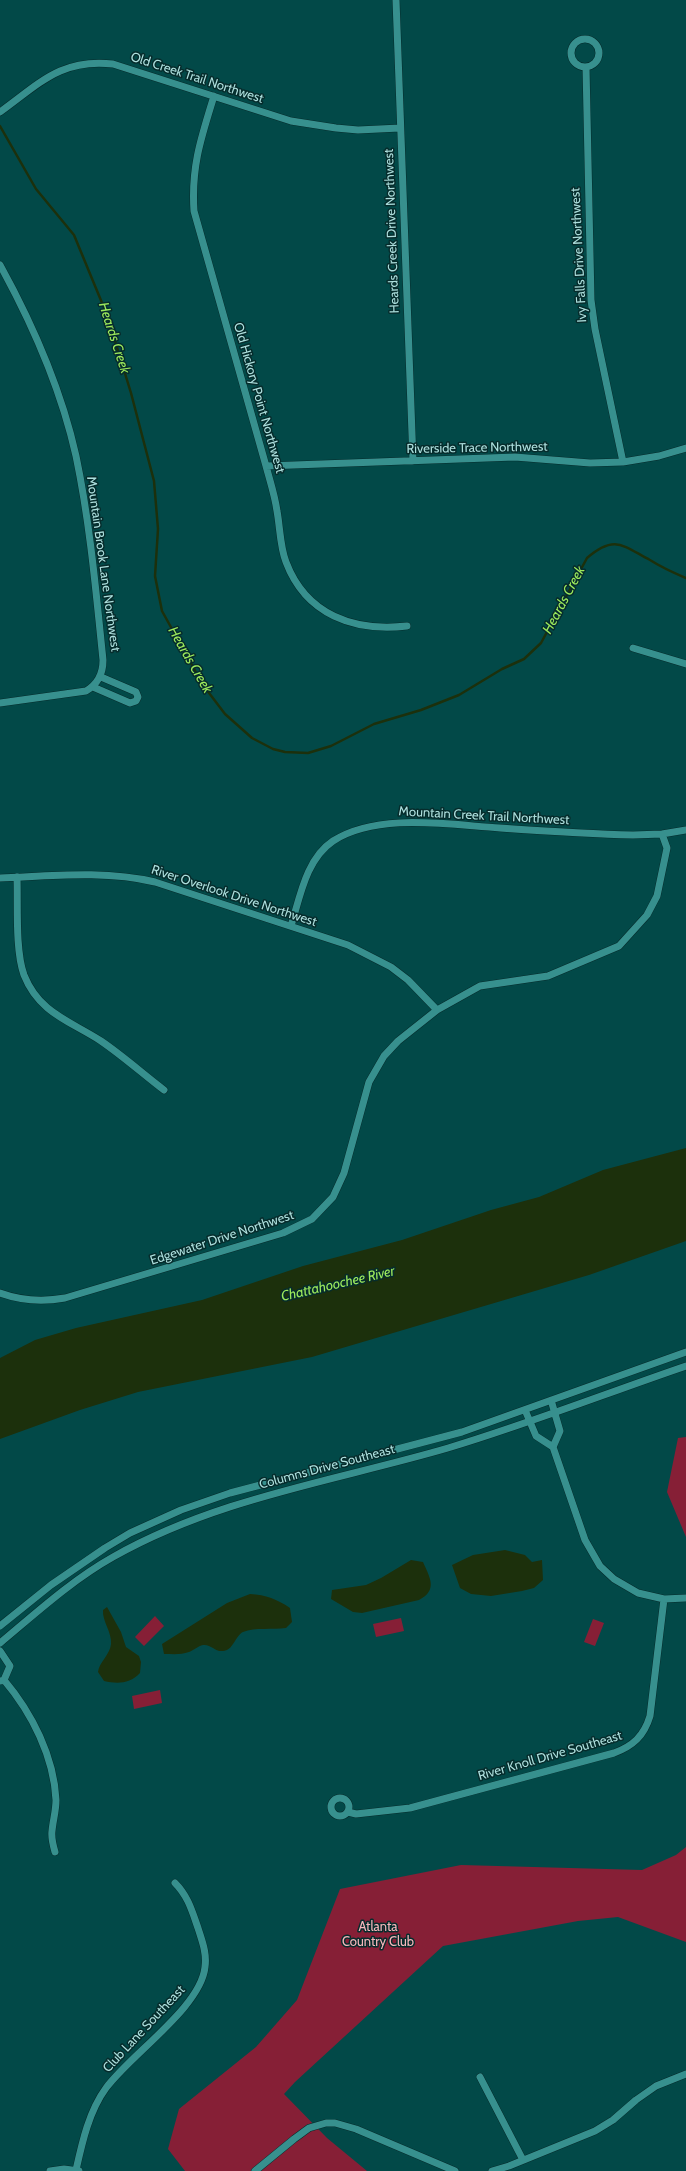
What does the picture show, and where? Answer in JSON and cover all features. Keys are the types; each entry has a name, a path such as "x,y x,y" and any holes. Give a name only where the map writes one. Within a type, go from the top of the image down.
{"street":[{"name":"Heards Creek Drive Northwest","path":"396,0 413,461"},
{"name":"Old Creek Trail Northwest","path":"0,112 52,74 78,64 95,62 113,64 291,120 315,126 358,130 400,128"},
{"name":"Ivy Falls Drive Northwest","path":"586,67 591,300 595,329 622,462"},
{"name":"Old Hickory Point Northwest","path":"214,96 195,161 192,188 194,211 266,466 276,507 285,560 293,577 305,594 325,612 351,624 376,628 407,626"},
{"name":"Mountain Brook Lane Northwest","path":"0,265 39,342 59,396 75,454 89,531 103,660 101,677"},
{"name":"Riverside Trace Northwest","path":"266,466 515,457 590,463 622,462 660,456 686,448"},
{"path":"632,648 686,664"},
{"path":"0,703 78,694 93,687 101,677 136,692 138,697 136,701 130,703 93,687"},
{"name":"Mountain Creek Trail Northwest","path":"291,926 306,877 319,855 333,841 371,827 414,822 605,834 662,834 686,830"},
{"name":"Edgewater Drive Northwest","path":"0,1293 26,1300 46,1301 65,1298 283,1233 312,1219 322,1209 339,1185 363,1099 374,1072 398,1041 436,1010 480,986 548,976 618,946 647,915 657,896 667,848 662,834"},
{"name":"River Overlook Drive Northwest","path":"0,878 102,875 137,878 348,945 376,958 408,980 436,1010"},
{"path":"17,877 20,957 24,974 33,992 53,1014 102,1042 164,1090"},
{"name":"Columns Drive Southeast","path":"0,1626 51,1585 105,1548 130,1533 180,1510 230,1492 462,1432 686,1352"},
{"name":"Columns Drive Southeast","path":"0,1643 53,1599 96,1568 148,1538 173,1527 223,1508 276,1492 447,1448 686,1366"},
{"path":"551,1400 560,1431 553,1447"},
{"path":"524,1410 536,1436 553,1447 585,1540 600,1566 614,1580 629,1589 647,1595 664,1598 686,1598"},
{"name":"River Knoll Drive Southeast","path":"348,1812 356,1814 410,1808 614,1753 631,1745 642,1734 650,1716 664,1598"},
{"path":"0,1651 10,1666 2,1681 31,1720 50,1766 56,1799 56,1812 52,1831 55,1852"},
{"name":"Club Lane Southeast","path":"78,2171 95,2106 106,2087 187,2003 200,1985 204,1974 204,1948 189,1900 175,1883"},
{"path":"492,2171 595,2131 614,2120 651,2090 686,2074"},
{"path":"480,2077 523,2160"},
{"path":"255,2171 309,2128 326,2123 335,2123 356,2129 455,2171"},
{"path":"50,2171 64,2169 78,2171"}],"green space":[{"path":"686,1437 686,1537 667,1492 678,1438"},
{"path":"155,1616 164,1626 144,1646 135,1637"},
{"path":"401,1618 404,1631 376,1637 373,1624"},
{"path":"593,1619 604,1623 595,1646 584,1642"},
{"path":"160,1690 162,1703 134,1709 132,1696"},
{"name":"Atlanta Country Club","path":"686,1847 686,1942 618,1917 578,1921 443,1946 295,2082 284,2094 327,2138 367,2171 185,2171 168,2149 179,2109 256,2047 297,2000 340,1889 461,1865 642,1870 676,1855"}],"water":[{"name":"Chattahoochee River","path":"686,1148 686,1241 589,1275 312,1357 138,1392 80,1410 0,1439 0,1358 35,1340 76,1328 202,1300 303,1266 402,1240 491,1210 539,1197 603,1170"},
{"path":"505,1550 525,1555 532,1562 542,1560 543,1580 534,1588 491,1596 471,1594 460,1588 452,1565 473,1555"},
{"path":"411,1560 423,1562 431,1583 429,1592 419,1600 362,1613 353,1612 331,1599 332,1590 366,1585"},
{"path":"250,1594 271,1598 290,1608 292,1622 286,1628 248,1630 243,1632 229,1649 223,1651 203,1645 186,1653 164,1654 162,1644 227,1603"},
{"path":"107,1607 121,1632 126,1647 139,1656 141,1662 140,1673 128,1681 114,1683 104,1681 98,1672 100,1665 109,1652 111,1644 110,1635 103,1614 103,1610"}],"waterway":[{"name":"Heards Creek","path":"0,126 36,189 74,235 107,315 131,393 154,481 158,529 155,576 162,611 203,685 225,714 252,738 273,749 285,752 308,753 331,746 374,724 421,710 459,695 502,669 524,659 541,643 587,558 605,546 612,544 626,547 686,578"}]}
